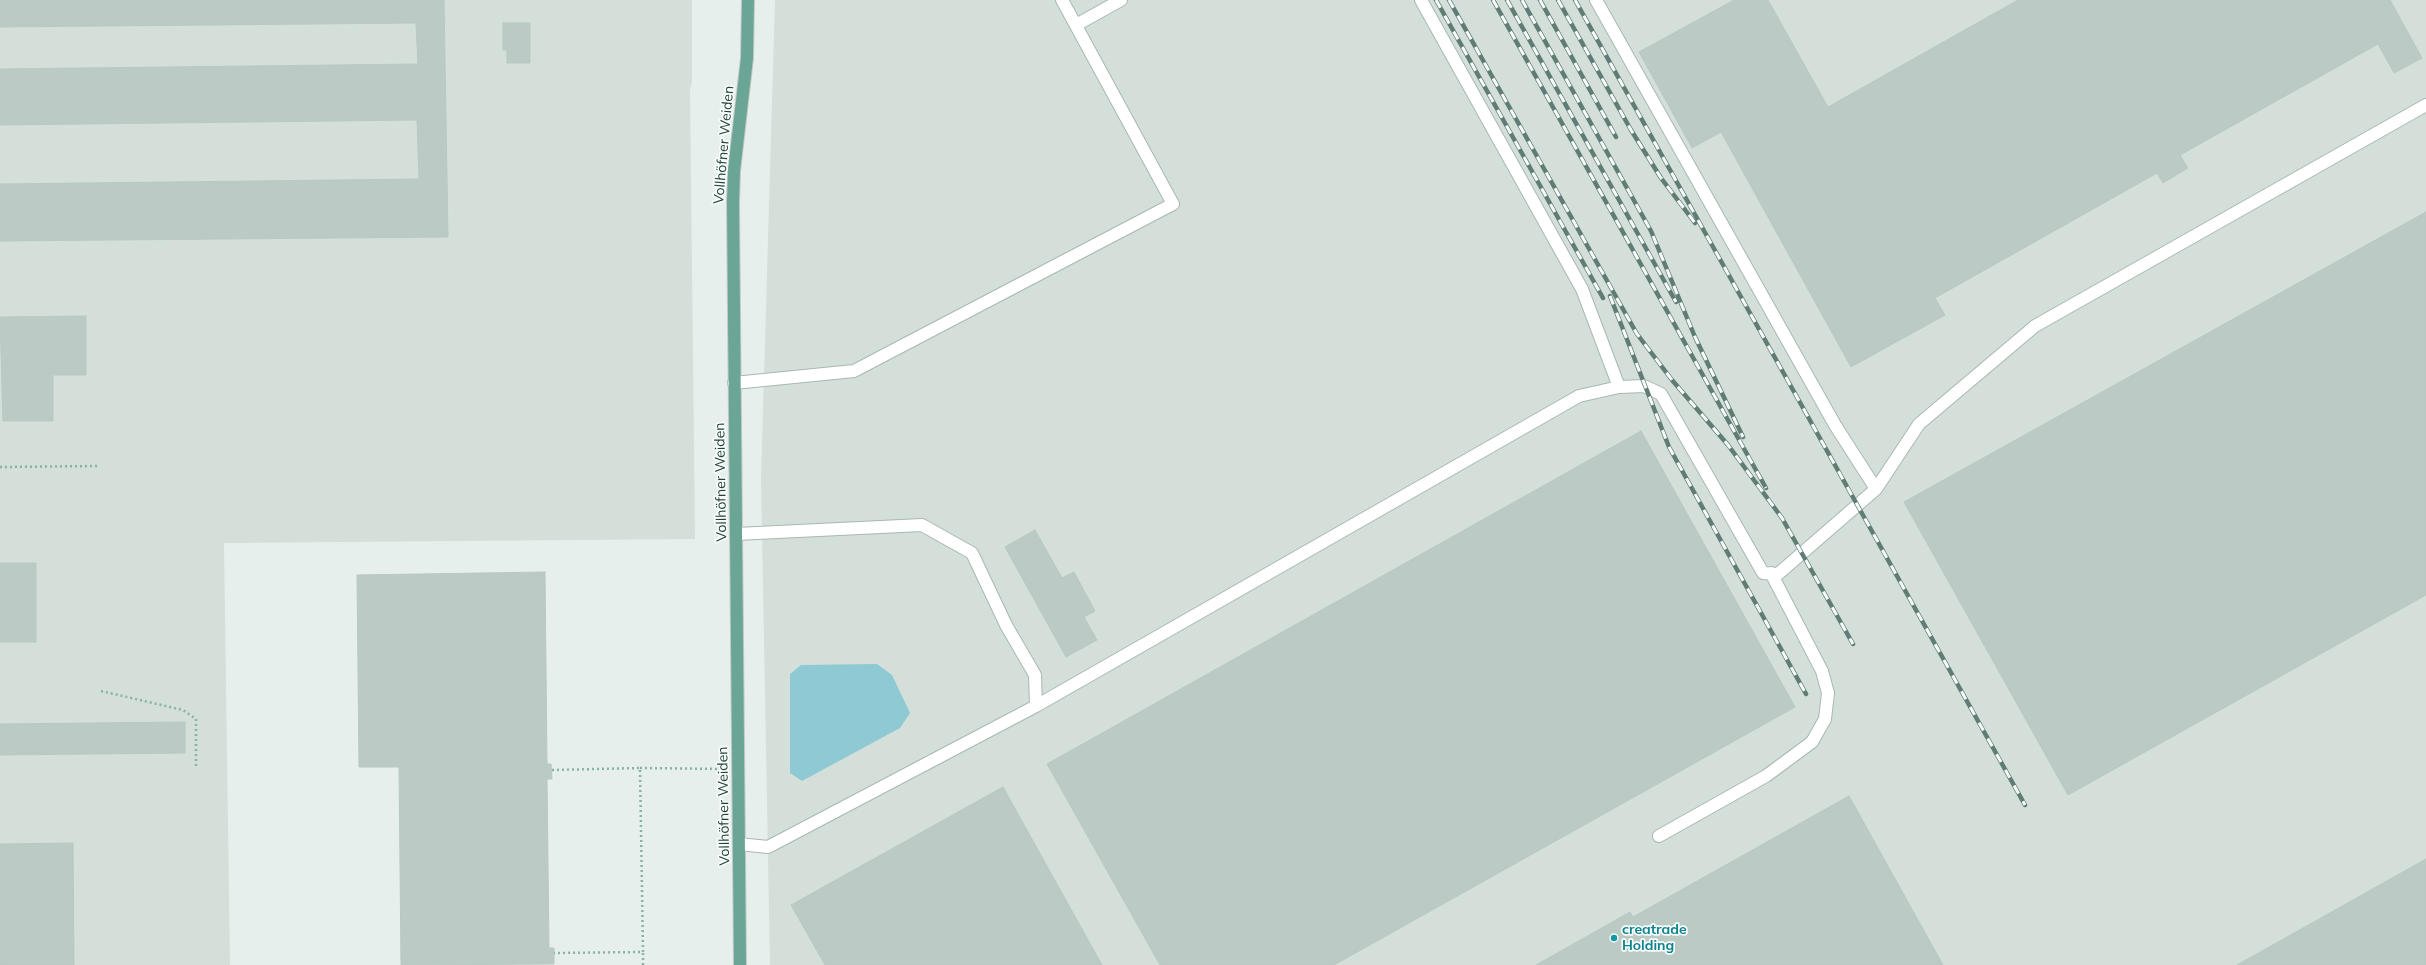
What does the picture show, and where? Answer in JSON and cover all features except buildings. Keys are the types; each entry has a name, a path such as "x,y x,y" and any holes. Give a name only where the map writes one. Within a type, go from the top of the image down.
{"main road":[{"name":"Vollhöfner Weiden","path":"740,965 733,203 734,171 747,58 748,0"}],"lane":[{"path":"734,383 854,371 1173,204 1062,0"},
{"path":"1076,25 1121,0"},
{"path":"1421,0 1582,289 1619,387"},
{"path":"1596,0 1834,425 1876,489"},
{"path":"739,844 768,847 1036,706 1579,396 1619,387 1644,386 1661,394 1763,573 1778,574 1876,489 1919,424 2035,326 2426,105"},
{"path":"736,534 922,525 972,553 1006,625 1035,675 1036,706"},
{"path":"1659,836 1766,776 1812,742 1825,719 1828,693 1822,670 1771,574"}],"path":[{"path":"0,467 99,466"},
{"path":"101,691 183,710 196,719 196,769"},
{"path":"640,768 642,965"},
{"path":"552,770 738,768"},
{"path":"554,953 642,952"}],"shaded area":[{"path":"0,0 692,0 692,83 690,89 695,539 224,543 230,965 0,965"},
{"path":"775,0 2426,0 2426,965 770,965 761,479"}],"water":[{"path":"877,664 892,675 910,713 900,728 802,781 790,773 790,674 801,665"}],"railway":[{"path":"1436,0 1603,298"},
{"path":"1449,0 1637,334 1672,380 1728,445 1782,518 1853,644"},
{"path":"1493,0 1766,488"},
{"path":"1507,0 1676,302"},
{"path":"1522,0 1651,231 1695,337 1743,437"},
{"path":"1540,0 1616,137"},
{"path":"1558,0 1631,130 1661,178 1695,223"},
{"path":"1575,0 2025,805"},
{"path":"1610,296 1669,447 1806,694"}],"place":[{"name":"creatrade Holding","path":"1614,938"}]}
